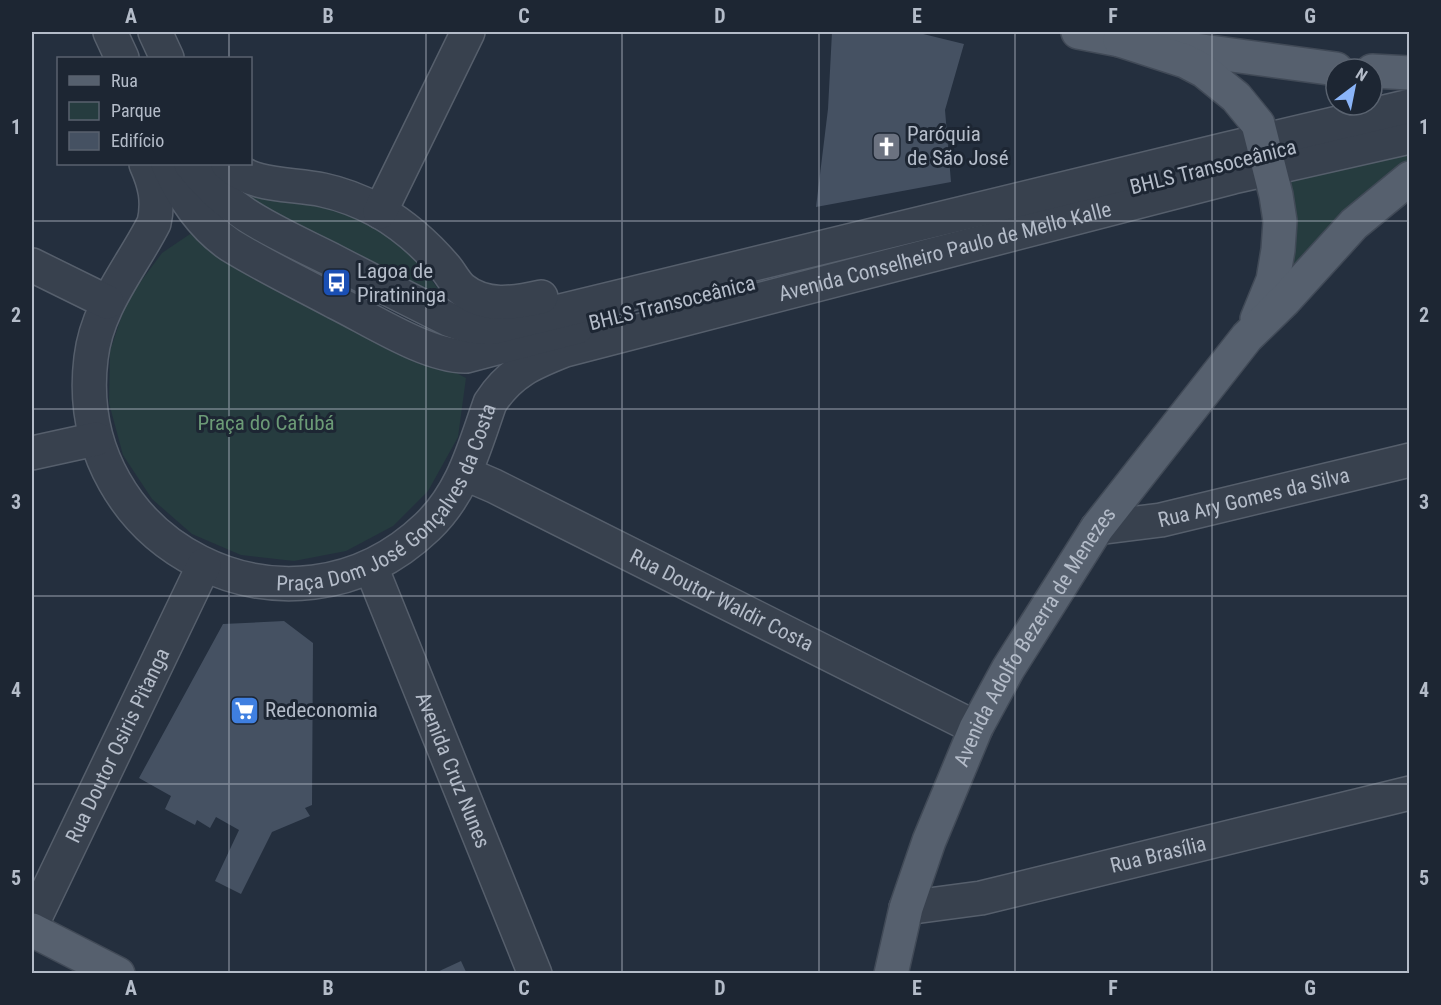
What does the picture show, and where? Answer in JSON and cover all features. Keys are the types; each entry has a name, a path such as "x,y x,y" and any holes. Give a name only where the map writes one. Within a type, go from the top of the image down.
{"main road":[{"path":"1078,32 1120,40 1324,67"},
{"path":"1120,40 1185,61 1204,71 1236,97 1263,147 1280,220 1278,250 1273,280 1262,309 1247,337"},
{"path":"1384,72 1410,73"},
{"path":"1247,337 1285,300 1354,224 1410,178"},
{"name":"Avenida Adolfo Bezerra de Menezes","path":"891,974 906,908 929,841 976,728 1008,669 1097,528 1247,337"},
{"path":"32,930 118,974"}],"street":[{"path":"90,32 102,57"},
{"path":"110,32 122,57"},
{"path":"130,32 142,57"},
{"path":"154,32 166,57"},
{"path":"230,165 251,178 263,182 324,190 342,195 380,212 468,32"},
{"path":"1384,93 1410,87"},
{"name":"BHLS Transoceânica","path":"169,165 194,211 217,236 230,245 401,335 452,356 494,350 524,340 1263,147 1410,106"},
{"name":"Avenida Conselheiro Paulo de Mello Kalle","path":"1263,147 1324,113"},
{"name":"BHLS Transoceânica","path":"192,165 211,189 228,203 263,225 450,320 464,326 482,328 495,327 1263,147 1410,120"},
{"name":"Avenida Conselheiro Paulo de Mello Kalle","path":"380,212 412,234 445,267 461,288 488,302 513,303 586,288 1223,131 1263,147"},
{"name":"Avenida Conselheiro Paulo de Mello Kalle","path":"497,393 514,375 565,350 1263,147 1410,137"},
{"name":"Praça Dom José Gonçalves da Costa","path":"146,165 155,189 154,223 107,302 97,328 91,356 89,383 96,439 110,474 129,504 150,529 166,543 204,566 256,582 303,584 335,579 370,567 403,548 428,526 449,502 466,474 490,403 497,393"},
{"path":"32,265 107,302"},
{"path":"32,453 96,439"},
{"name":"Rua Ary Gomes da Silva","path":"1097,528 1161,520 1410,460"},
{"name":"Rua Doutor Waldir Costa","path":"466,474 505,491 976,728"},
{"name":"Rua Doutor Osiris Pitanga","path":"32,924 204,566"},
{"name":"Avenida Cruz Nunes","path":"370,567 534,973"},
{"name":"Rua Brasília","path":"906,908 981,898 1410,793"}],"green space":[{"path":"1409,145 1409,168 1287,281 1286,176"},
{"path":"249,194 334,207 373,225 411,256 448,303 239,195"},
{"name":"Praça do Cafubá","path":"193,232 213,248 466,378 458,437 428,491 393,526 346,551 294,561 241,555 192,534 152,499 123,455 109,403 110,351 127,300 162,253"}],"building":[{"name":"Paróquia de São José","path":"832,32 915,32 964,44 945,110 951,182 816,207 828,109"},
{"name":"Lagoa de Piratininga","path":"300,255 379,297 372,311 292,269"},
{"name":"Redeconomia","path":"284,621 313,643 312,805 305,808 310,816 272,832 241,894 215,881 239,830 216,817 210,828 197,820 195,825 165,809 171,796 139,778 223,624"},
{"path":"461,961 467,974 433,974"}],"place":[{"name":"Paróquia de São José","path":"886,146"},
{"name":"Lagoa de Piratininga","path":"336,283"},
{"name":"Redeconomia","path":"244,710"}]}
